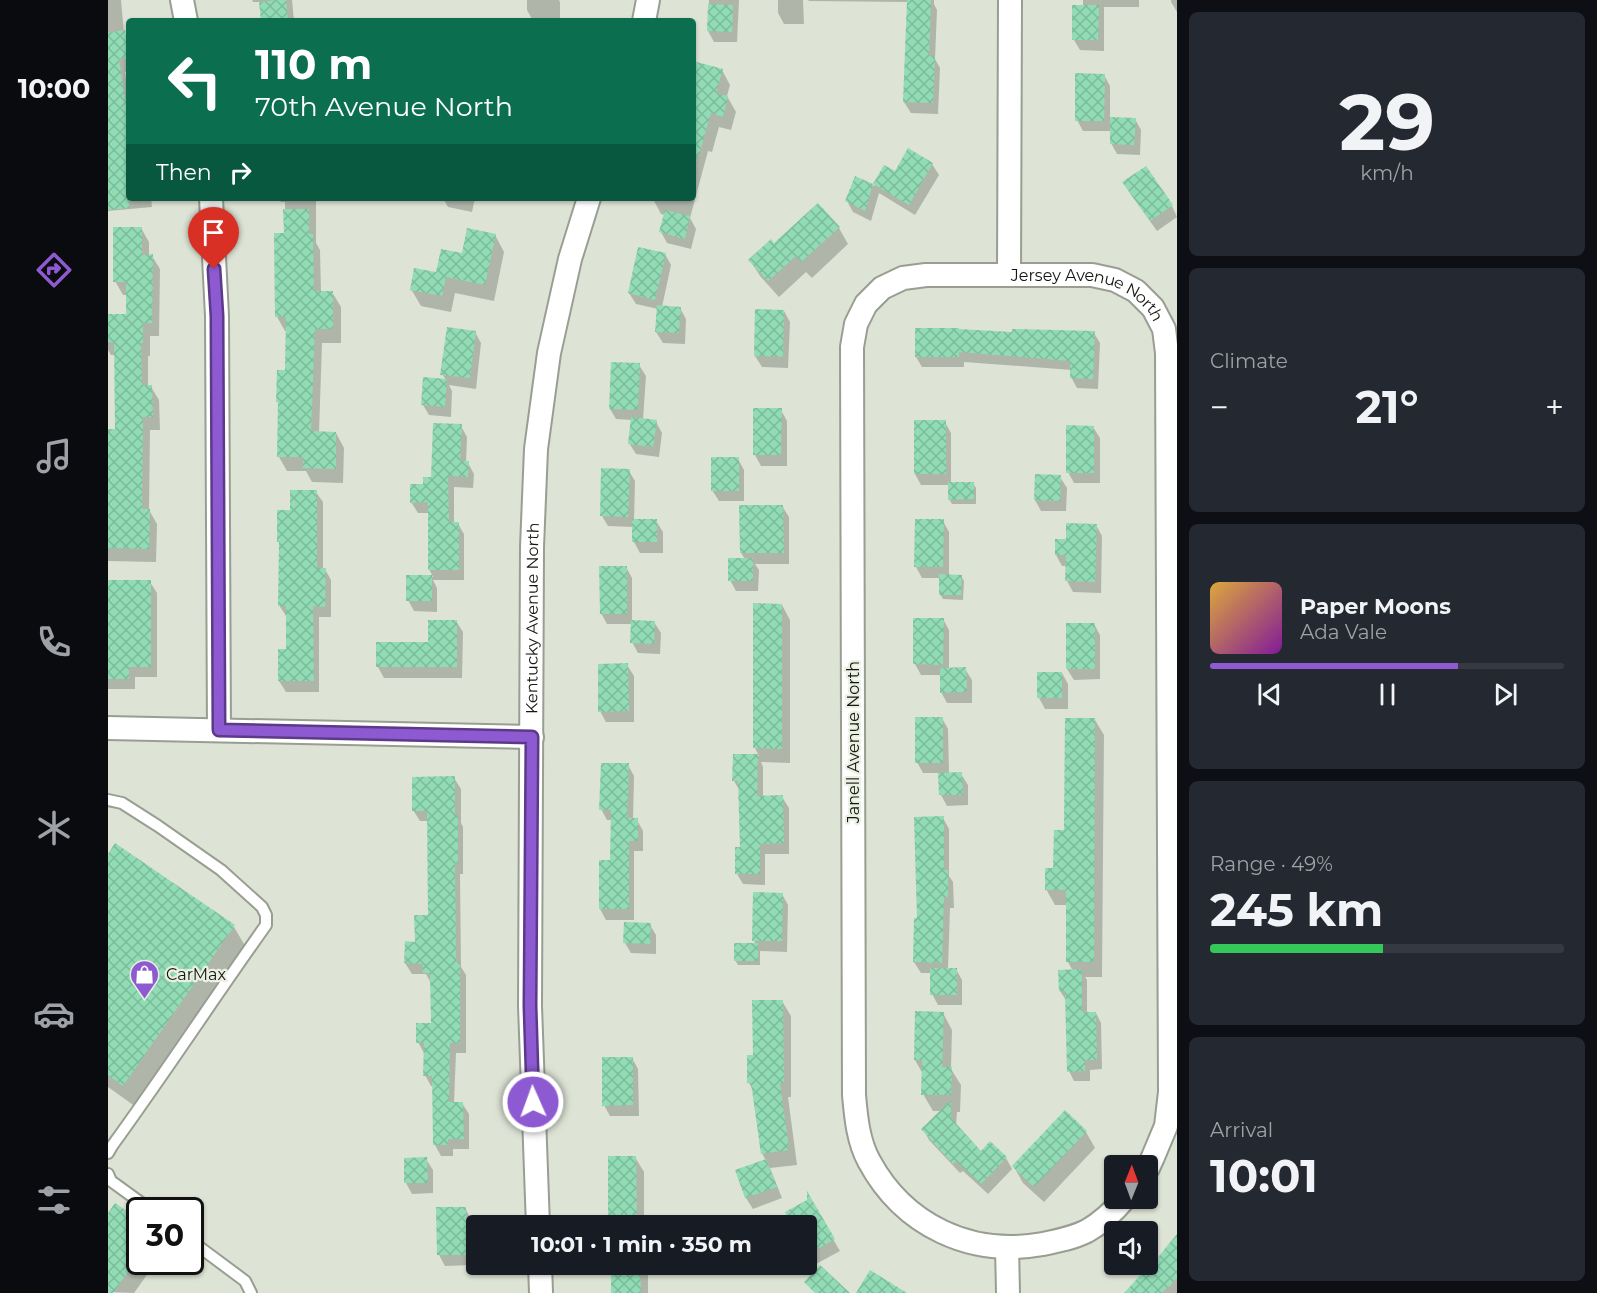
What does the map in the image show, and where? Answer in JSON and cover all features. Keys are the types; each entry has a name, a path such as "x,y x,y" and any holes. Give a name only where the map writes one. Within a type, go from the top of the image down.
{"street":[{"path":"182,0 185,18"},
{"path":"645,18 648,0"},
{"name":"Jersey Avenue North","path":"1010,0 1009,275 1092,275 1115,280 1136,291 1153,308 1164,330 1166,341 1168,376 1170,1092 1166,1126 1154,1155"},
{"path":"211,201 217,316 219,730"},
{"name":"Kentucky Avenue North","path":"538,1215 530,1006 532,547 536,449 549,353 570,259 588,201"},
{"name":"Janell Avenue North","path":"1007,1247 973,1242 938,1231 910,1213 887,1189 868,1160 857,1128 854,1095 852,347 856,324 866,304 882,288 903,278 926,275 1009,275"},
{"path":"108,728 532,737"},
{"path":"1008,1293 1007,1247 1063,1240 1086,1231 1116,1209"},
{"path":"540,1275 541,1293"}],"lane":[{"path":"108,800 123,803 221,870 262,907 266,915 266,925 108,1153"},
{"path":"108,1174 111,1181 133,1197"},
{"path":"204,1250 245,1281 251,1293"}],"building":[{"path":"286,0 288,18 261,18 259,2"},
{"path":"907,0 931,0 929,56 935,56 933,103 903,102"},
{"path":"708,4 733,5 732,32 707,31"},
{"path":"1072,5 1099,5 1098,40 1072,40"},
{"path":"125,30 126,37 126,58 119,59 126,99 126,201 129,201 129,208 108,210 108,33"},
{"path":"696,62 723,69 716,93 728,96 723,117 711,113 698,158 696,158"},
{"path":"1075,73 1105,74 1104,121 1075,121"},
{"path":"1110,117 1136,118 1134,145 1110,144"},
{"path":"908,148 933,163 909,205 873,184 884,165 895,171"},
{"path":"1146,166 1173,205 1150,221 1122,182"},
{"path":"855,176 873,184 865,211 845,201"},
{"path":"818,203 840,227 801,262 796,256 768,281 748,260 771,239 774,243"},
{"path":"283,209 309,209 309,234 313,234 314,291 333,291 333,329 315,329 311,431 336,432 336,469 303,468 303,457 277,457 277,370 285,370 286,317 275,317 274,233 284,233"},
{"path":"665,210 690,216 685,239 659,232"},
{"path":"113,227 142,227 142,255 153,254 152,323 143,323 143,343 141,343 142,385 152,385 153,417 143,417 142,509 150,509 149,549 108,548 108,429 115,429 114,342 108,342 108,314 126,314 126,282 113,282"},
{"path":"467,228 496,234 485,285 446,277 442,296 410,290 414,268 436,272 441,249 462,253"},
{"path":"638,247 666,253 655,300 628,293"},
{"path":"657,305 681,307 679,333 655,332"},
{"path":"755,309 784,310 783,357 754,356"},
{"path":"447,327 476,331 470,378 440,375"},
{"path":"915,328 959,328 1012,332 1012,329 1095,331 1093,379 1070,378 1070,361 959,352 959,357 915,357"},
{"path":"611,362 640,363 638,410 609,409"},
{"path":"423,377 447,379 445,407 421,405"},
{"path":"753,408 782,408 781,455 753,455"},
{"path":"631,417 657,420 653,447 628,444"},
{"path":"914,420 946,420 946,474 914,474"},
{"path":"433,423 462,424 460,461 469,461 468,477 448,476 449,522 459,522 459,570 428,570 428,502 410,503 410,484 423,484 423,477 431,477"},
{"path":"1066,425 1094,426 1094,473 1066,473"},
{"path":"711,457 739,457 739,491 711,491"},
{"path":"601,468 630,469 628,517 600,516"},
{"path":"1035,474 1061,475 1060,501 1034,500"},
{"path":"948,482 974,482 974,499 948,500"},
{"path":"290,490 317,490 317,568 326,568 325,607 313,606 314,681 278,681 278,649 286,649 286,606 278,606 277,510 290,510"},
{"path":"739,505 783,505 784,553 740,553"},
{"path":"632,519 657,519 657,542 632,542"},
{"path":"915,519 944,519 943,567 914,567"},
{"path":"1066,523 1097,524 1095,582 1065,581 1066,555 1055,555 1055,539 1066,539"},
{"path":"728,558 753,558 753,581 728,581"},
{"path":"599,566 627,566 627,614 600,614"},
{"path":"939,574 962,575 961,595 939,595"},
{"path":"406,575 432,575 432,601 406,601"},
{"path":"108,580 151,580 151,667 129,667 129,679 108,679"},
{"path":"753,603 782,604 782,749 753,748"},
{"path":"913,618 944,618 943,665 913,664"},
{"path":"428,620 457,620 457,667 376,667 376,642 428,642"},
{"path":"631,620 655,621 654,644 630,643"},
{"path":"1066,623 1095,623 1095,669 1066,669"},
{"path":"628,663 629,711 598,712 598,664"},
{"path":"966,667 967,692 940,693 940,668"},
{"path":"1037,672 1062,672 1062,698 1037,698"},
{"path":"915,717 943,717 943,763 915,763"},
{"path":"1065,718 1095,718 1094,962 1066,962 1066,890 1045,890 1045,868 1053,868 1054,830 1064,830"},
{"path":"733,754 758,754 757,796 783,795 784,843 760,844 760,874 735,874 735,847 740,847 738,781 732,781"},
{"path":"601,763 629,763 627,818 638,818 638,841 629,841 629,909 599,909 599,860 610,860 611,810 599,810"},
{"path":"962,772 963,795 939,795 938,773"},
{"path":"455,776 455,815 458,815 458,863 455,863 456,962 460,962 460,1043 450,1043 449,1102 463,1102 464,1139 448,1139 448,1145 433,1145 432,1076 423,1076 424,1043 416,1043 416,1023 431,1023 430,973 423,973 423,964 404,963 405,941 415,942 414,915 428,915 427,811 412,811 412,777"},
{"path":"944,816 944,870 948,870 948,897 944,897 942,963 913,962 914,918 917,918 914,817"},
{"name":"CarMax","path":"115,843 235,925 123,1086 108,1075 108,854"},
{"path":"753,892 783,893 782,941 752,941"},
{"path":"624,922 651,923 650,944 623,943"},
{"path":"734,943 758,943 758,961 734,961"},
{"path":"930,968 957,968 957,995 930,995"},
{"path":"1082,969 1082,1012 1096,1012 1097,1060 1085,1060 1085,1071 1067,1072 1065,991 1059,991 1058,970"},
{"path":"752,1000 783,1000 784,1083 780,1083 789,1150 761,1154 751,1083 747,1083 747,1055 753,1055"},
{"path":"915,1011 944,1012 942,1067 952,1067 951,1095 921,1095 922,1060 914,1060"},
{"path":"602,1057 633,1057 633,1105 602,1106"},
{"path":"951,1100 951,1118 981,1151 990,1141 1007,1157 981,1184 956,1161 953,1164 921,1129"},
{"path":"1065,1110 1087,1131 1034,1187 1012,1166"},
{"path":"608,1156 636,1156 637,1215 608,1215"},
{"path":"427,1157 428,1183 404,1183 404,1158"},
{"path":"766,1159 777,1187 745,1198 735,1170"},
{"path":"807,1191 835,1239 817,1249 817,1215 786,1215 785,1212 807,1200"},
{"path":"115,1203 126,1210 126,1275 113,1293 108,1293 108,1213"},
{"path":"436,1207 466,1207 466,1255 437,1255"},
{"path":"1177,1234 1177,1278 1169,1287 1162,1293 1124,1293 1140,1275 1158,1275 1158,1257"},
{"path":"820,1265 850,1293 815,1293 804,1282 811,1275 817,1275 817,1268"},
{"path":"870,1270 907,1293 856,1293"},
{"path":"611,1275 640,1275 641,1293 611,1293"}],"place":[{"name":"CarMax","path":"145,1000"}],"route":[{"path":"214,269 217,316 219,730 532,737 530,1006 533,1102"}]}
